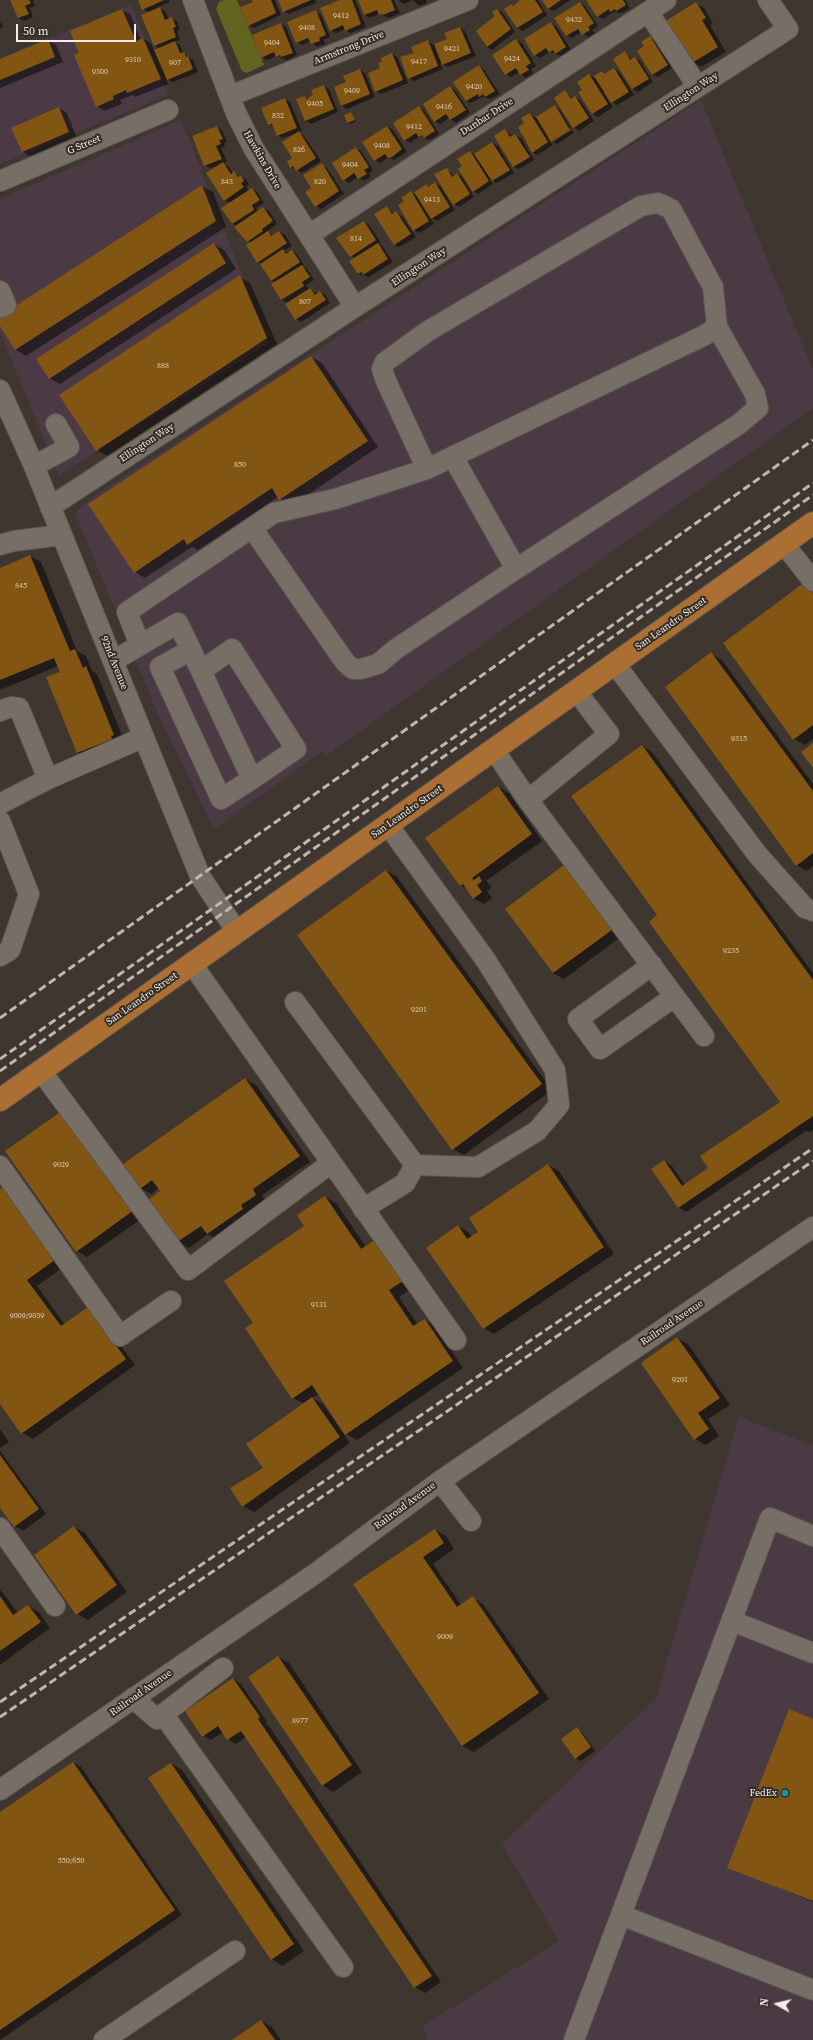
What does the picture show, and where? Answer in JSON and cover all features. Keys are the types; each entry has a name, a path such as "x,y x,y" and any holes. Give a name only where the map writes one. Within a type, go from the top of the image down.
{"main road":[{"name":"San Leandro Street","path":"0,1100 813,523"}],"street":[{"name":"Hawkins Drive","path":"193,0 230,96 254,149 355,308"},
{"name":"Armstrong Drive","path":"230,96 468,0"},
{"name":"Dunbar Drive","path":"309,235 666,0"},
{"name":"Ellington Way","path":"50,507 355,308 788,29 768,0"},
{"path":"648,12 698,87"},
{"name":"G Street","path":"0,181 168,110"},
{"path":"252,528 345,662 353,669 378,664 396,649 516,569 739,424 758,408 755,394 717,327 713,287 671,209 658,203 641,206 428,331 384,362 382,369 386,381 427,469"},
{"path":"0,291 6,305 0,308"},
{"path":"140,645 127,612 274,513 335,500 427,469 706,335 717,327"},
{"name":"92nd Avenue","path":"0,390 34,466 200,876 237,932"},
{"path":"34,466 68,447 56,424"},
{"path":"453,457 516,569"},
{"path":"0,545 14,541 62,535"},
{"path":"784,544 813,581"},
{"path":"113,661 178,623 252,779"},
{"path":"191,650 160,667 222,799 296,749 232,650 201,671"},
{"path":"615,664 757,854 805,908 813,911"},
{"path":"528,800 609,734 576,691"},
{"path":"0,711 11,707 19,708 48,779"},
{"path":"0,804 48,779 144,737"},
{"path":"494,750 528,800 704,1036"},
{"path":"0,822 29,894 10,950 0,956"},
{"path":"388,825 485,959 555,1070 559,1105 537,1131 478,1167 415,1165"},
{"path":"192,964 456,1340"},
{"path":"652,966 578,1019 600,1049 674,997"},
{"path":"295,1002 415,1165"},
{"path":"41,1071 188,1270 331,1163"},
{"path":"363,1209 405,1183 415,1165"},
{"path":"0,1166 120,1336 171,1301"},
{"name":"Railroad Avenue","path":"0,1790 133,1698 323,1576 440,1480 813,1227"},
{"path":"440,1480 471,1522"},
{"path":"574,2040 770,1518 813,1536"},
{"path":"0,1528 55,1606"},
{"path":"732,1621 813,1653"},
{"path":"133,1698 157,1719 223,1668"},
{"path":"163,1714 343,1967"},
{"path":"621,1915 813,1990"},
{"path":"104,2040 235,1951"}],"shaded area":[{"path":"224,0 237,0 264,65 247,73 242,71 216,9 219,2"},
{"path":"131,5 168,95 0,164 0,58"},
{"path":"701,100 813,370 813,408 327,755 323,751 214,829 157,712 75,513 91,498"},
{"path":"181,120 269,343 59,475 0,333 0,199"},
{"path":"739,1417 813,1445 813,2040 427,2040 423,2026 559,1941 502,1844 656,1698"}],"building":[{"path":"10,0 29,0 31,3 25,6 29,14 18,18"},
{"path":"138,0 164,0 142,10"},
{"path":"252,0 271,0 276,13 248,26 240,7 253,2"},
{"path":"278,0 311,0 283,12"},
{"path":"340,0 352,0 361,24 345,31 343,25 330,31 320,8"},
{"path":"358,0 391,0 395,10 383,15 379,15 377,10 364,15"},
{"path":"520,0 535,0 543,12 517,28 504,9 512,4 513,6"},
{"path":"542,0 561,0 548,9"},
{"path":"586,0 623,0 626,5 616,11 615,9 610,12 609,9 597,17"},
{"path":"580,2 594,23 588,27 590,30 582,35 578,29 566,36 554,18"},
{"path":"696,2 706,18 702,20 718,47 692,63 666,21"},
{"path":"160,7 165,20 172,17 176,27 173,28 176,37 154,46 141,15"},
{"path":"122,9 136,41 143,38 161,79 127,93 126,90 113,96 114,99 96,107 74,55 79,53 70,31"},
{"path":"497,9 511,29 487,47 476,31 495,16 492,12"},
{"path":"316,10 326,35 319,38 320,41 311,44 308,38 296,43 287,22"},
{"path":"551,22 566,47 555,54 553,50 549,53 546,48 534,56 524,39"},
{"path":"281,23 293,53 276,57 274,52 261,58 252,35"},
{"path":"460,27 471,53 442,65 434,44 447,39 444,33"},
{"path":"650,36 668,65 652,75 637,51 644,46 641,42"},
{"path":"48,39 55,57 0,80 0,59"},
{"path":"516,39 531,63 526,66 529,70 520,75 516,68 505,75 492,55"},
{"path":"428,40 438,66 408,79 400,57 414,53 411,47"},
{"path":"175,41 180,53 184,52 186,57 188,56 193,69 167,80 154,50"},
{"path":"625,51 630,60 635,57 649,79 632,89 613,59"},
{"path":"392,53 403,80 375,92 368,73 380,68 378,63 382,62 381,58"},
{"path":"479,65 495,91 485,97 483,94 479,97 478,94 466,101 453,82"},
{"path":"614,68 629,92 611,103 594,76 602,71 604,74"},
{"path":"360,69 370,94 341,106 334,87 346,82 343,76"},
{"path":"589,74 608,104 592,114 578,92 582,90 577,82"},
{"path":"324,85 334,109 305,121 296,99 305,96 306,99 313,95 311,90"},
{"path":"450,86 466,110 450,120 446,114 434,122 423,104"},
{"path":"565,90 571,99 575,96 589,118 573,128 554,98"},
{"path":"285,98 297,128 277,136 272,124 268,125 261,108"},
{"path":"555,105 570,130 551,142 536,117"},
{"path":"419,106 435,131 424,138 422,135 419,137 416,133 404,141 393,123"},
{"path":"59,107 69,132 22,152 11,128"},
{"path":"351,112 355,120 347,123 344,115"},
{"path":"530,113 548,142 532,153 518,127 524,123 521,118"},
{"path":"217,126 223,139 219,140 221,144 216,146 222,159 204,166 192,136"},
{"path":"387,126 402,149 392,157 388,158 385,154 374,161 362,142"},
{"path":"505,129 510,137 515,134 530,157 513,167 494,136"},
{"path":"299,131 316,158 296,171 293,166 290,168 287,161 292,158 282,142"},
{"path":"492,142 510,170 492,181 474,154"},
{"path":"356,147 369,167 364,170 367,174 358,179 354,173 343,181 332,163"},
{"path":"470,151 489,181 473,192 458,169 462,166 457,159"},
{"path":"223,162 231,174 234,171 238,177 241,175 244,181 241,183 244,187 224,201 206,173"},
{"path":"322,163 339,191 315,207 305,192 311,188 303,175"},
{"path":"447,168 452,177 457,173 470,194 453,205 434,174"},
{"path":"435,182 450,207 431,219 414,192 427,184 428,187"},
{"path":"202,185 216,221 15,350 0,326 0,316"},
{"path":"252,188 260,200 252,205 254,210 232,224 221,208"},
{"path":"411,191 429,221 413,231 398,205 404,201 401,198"},
{"path":"387,206 392,214 396,211 411,234 394,245 374,214"},
{"path":"263,207 273,221 262,229 263,231 247,242 234,227"},
{"path":"364,221 376,240 350,257 336,238"},
{"path":"268,231 271,236 279,231 287,243 257,263 246,245"},
{"path":"214,243 226,263 49,379 36,359"},
{"path":"378,243 388,259 363,275 362,272 358,274 349,261"},
{"path":"283,249 286,254 292,250 300,262 271,281 260,264"},
{"path":"302,265 310,277 302,282 304,286 281,300 271,284"},
{"path":"240,275 267,338 96,451 59,395"},
{"path":"310,288 315,295 320,291 326,300 295,320 285,304"},
{"path":"311,356 368,441 279,500 272,488 187,545 184,539 134,573 88,504"},
{"path":"30,555 70,651 75,649 83,668 86,666 114,735 111,736 112,739 77,753 46,677 60,672 54,658 0,680 0,568"},
{"path":"805,582 813,593 813,725 793,740 723,643"},
{"path":"711,652 813,791 813,853 796,866 665,687"},
{"path":"813,743 813,768 801,752"},
{"path":"642,745 813,980 813,1116 678,1208 651,1169 664,1160 682,1186 708,1168 700,1156 780,1102 649,922 657,915 571,796"},
{"path":"498,786 532,834 472,878 474,880 479,876 482,881 477,885 482,892 473,899 463,884 460,886 425,838"},
{"path":"568,862 616,927 553,973 505,909"},
{"path":"386,870 542,1084 452,1150 297,935"},
{"path":"245,1078 300,1156 253,1189 256,1195 241,1205 243,1209 207,1234 201,1226 177,1242 148,1200 160,1191 152,1180 140,1189 123,1164"},
{"path":"66,1108 134,1210 76,1252 5,1151"},
{"path":"548,1164 604,1247 483,1329 426,1248 458,1225 467,1239 478,1232 469,1218"},
{"path":"7,1184 59,1257 27,1280 61,1326 88,1307 126,1359 21,1434 0,1404 0,1189"},
{"path":"325,1196 361,1249 375,1240 403,1281 389,1290 413,1326 425,1319 453,1361 345,1435 312,1385 292,1399 245,1328 253,1323 224,1281 304,1226 297,1215"},
{"path":"677,1337 720,1398 698,1413 709,1429 694,1440 641,1363"},
{"path":"312,1397 340,1437 242,1507 230,1488 263,1468 246,1444"},
{"path":"0,1455 39,1509 14,1527 0,1508"},
{"path":"74,1526 117,1585 76,1615 34,1555"},
{"path":"435,1529 444,1543 423,1557 457,1607 473,1596 539,1693 462,1746 353,1584"},
{"path":"0,1596 13,1615 28,1605 41,1622 0,1651"},
{"path":"278,1656 352,1765 322,1786 248,1677"},
{"path":"233,1678 260,1717 258,1719 432,1976 414,1988 241,1731 227,1740 218,1726 202,1737 185,1711"},
{"name":"FedEx","path":"789,1709 813,1719 813,1901 727,1868"},
{"path":"577,1727 591,1747 575,1759 561,1739"},
{"path":"73,1762 175,1910 0,2030 0,1812"},
{"path":"171,1763 294,1944 271,1960 148,1778"},
{"path":"261,2020 275,2040 232,2040"}],"railway":[{"path":"0,1018 813,440"},
{"path":"0,1059 813,483"},
{"path":"0,1071 813,495"},
{"path":"0,1702 813,1148"},
{"path":"0,1717 813,1161"}],"place":[{"name":"FedEx","path":"785,1793"}]}
